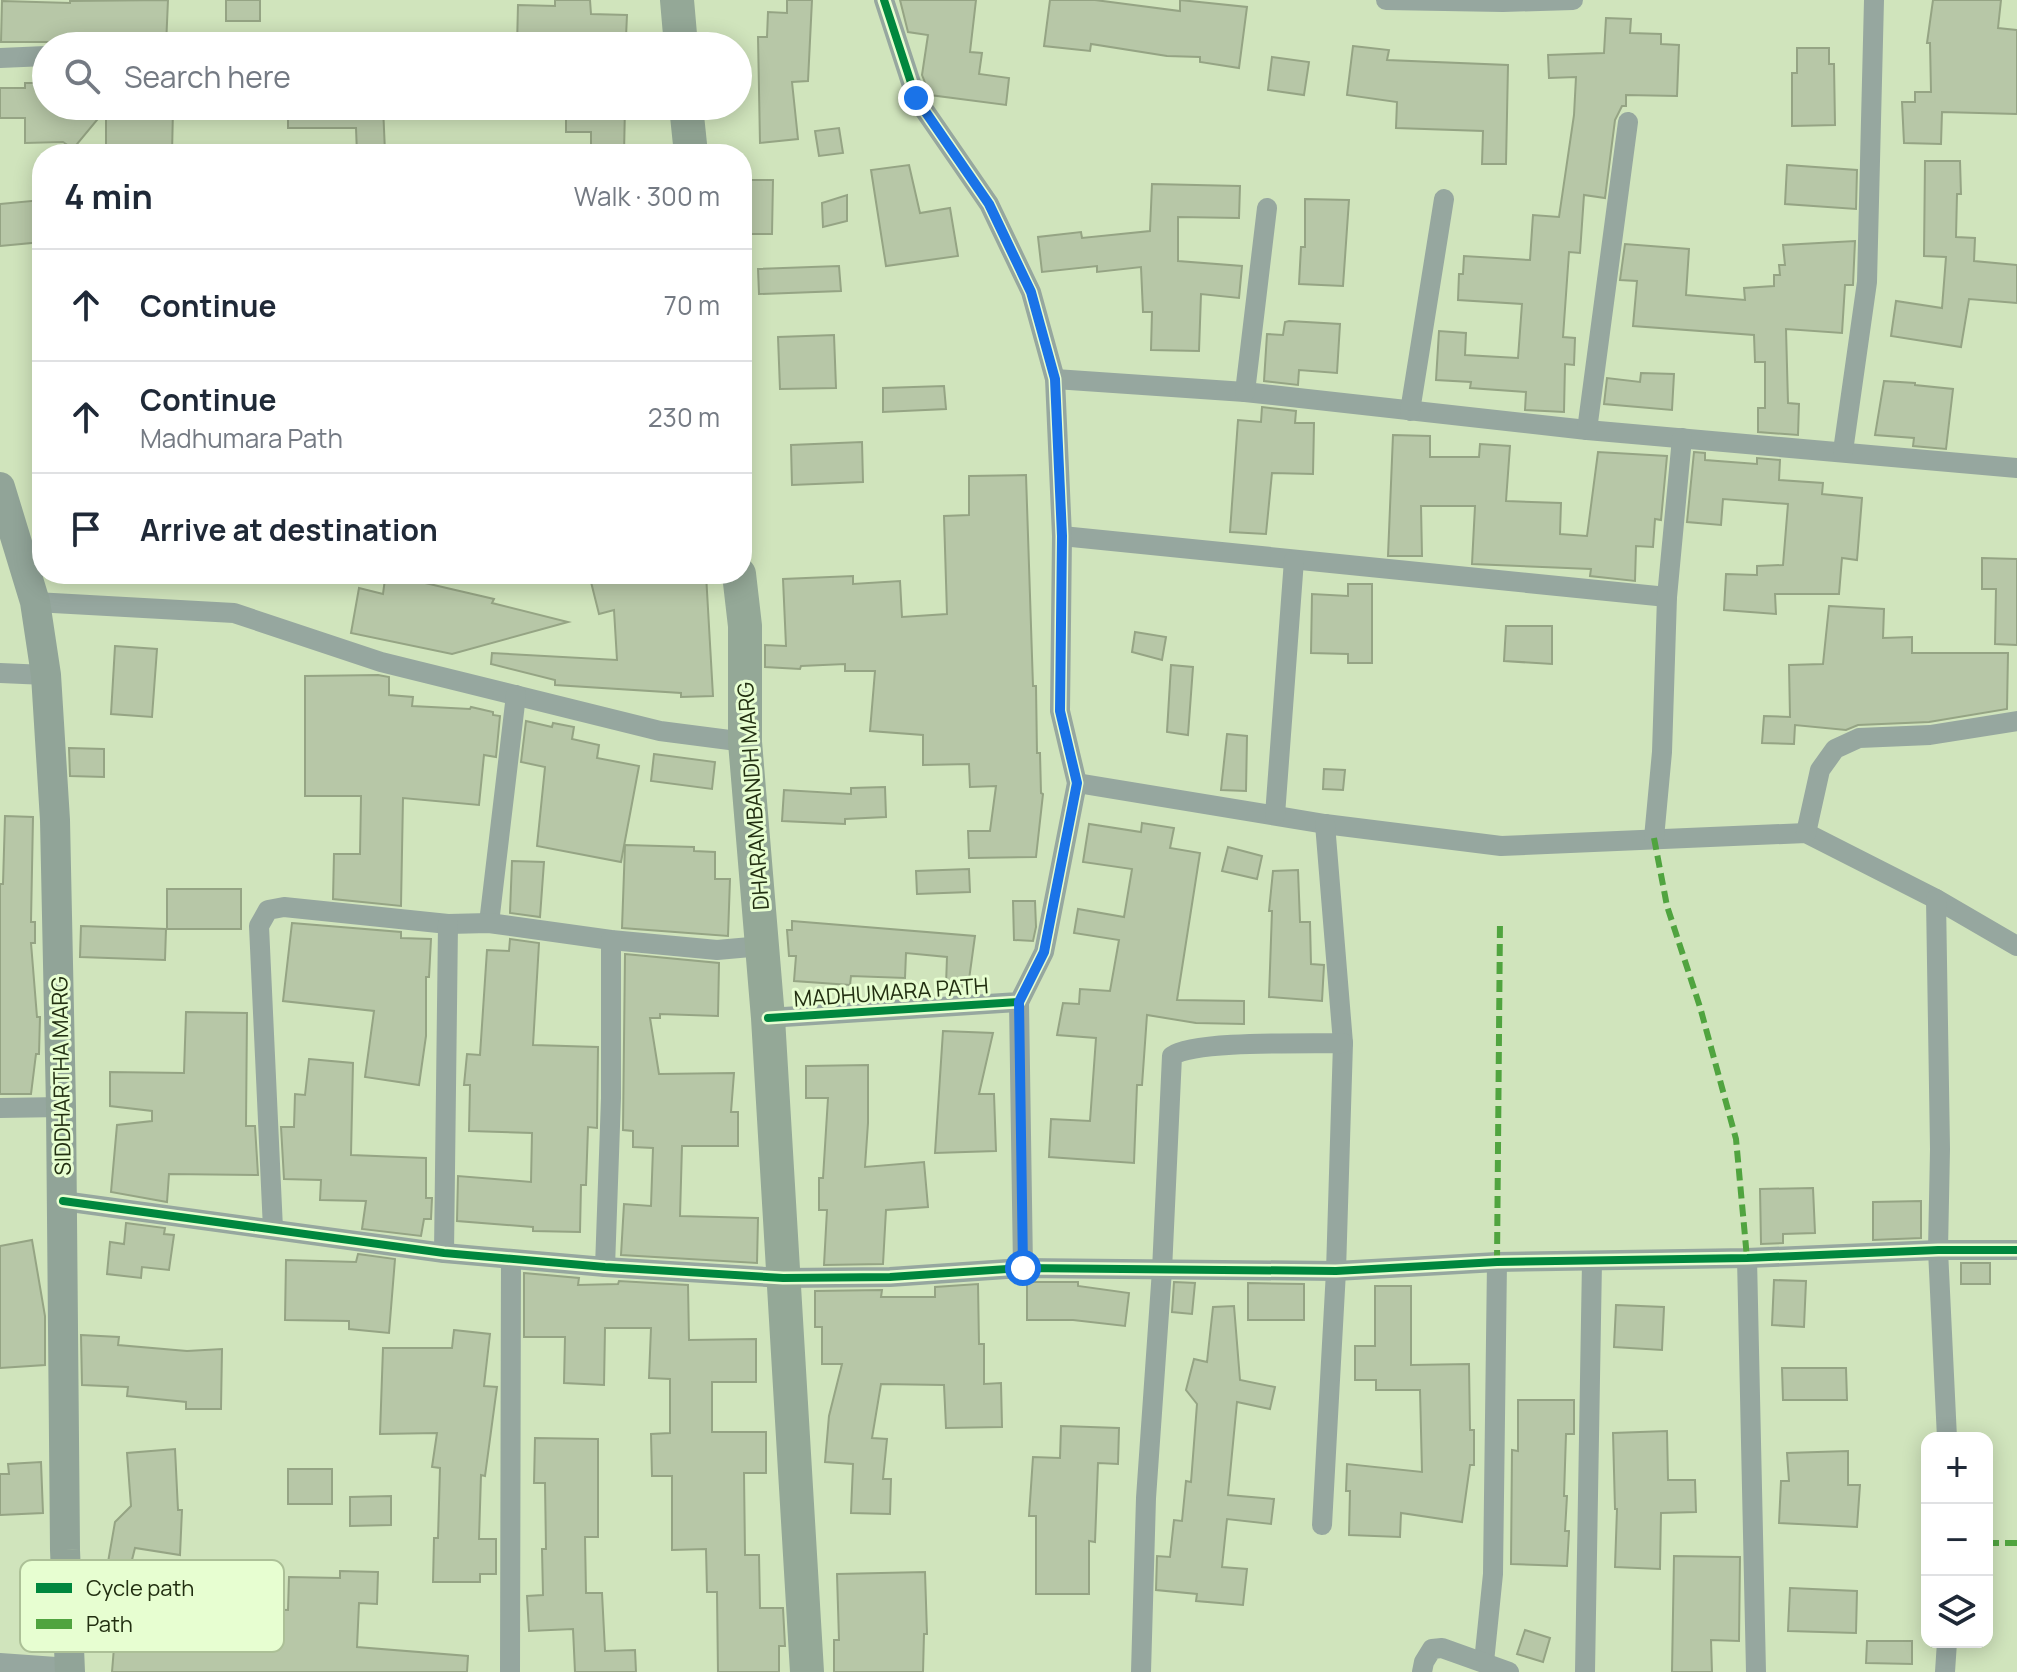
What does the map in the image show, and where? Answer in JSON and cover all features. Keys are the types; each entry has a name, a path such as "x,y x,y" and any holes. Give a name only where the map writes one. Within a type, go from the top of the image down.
{"main road":[{"path":"677,0 680,32"},
{"path":"687,120 690,144"},
{"name":"DHARAMBANDH MARG","path":"740,584 745,626 745,742 768,1018 807,1672"}],"street":[{"name":"MADHUMARA PATH","path":"768,1018 1019,1002 1044,952 1077,783 1060,711 1062,536 1055,379 1031,292 989,204 916,98 884,0"},
{"path":"1386,0 1573,0"},
{"path":"1843,451 1867,282 1874,0"},
{"path":"0,58 32,57"},
{"path":"1587,430 1628,122"},
{"path":"1410,411 1444,199"},
{"path":"1245,392 1267,208"},
{"path":"1055,379 1245,392 1587,430 2017,468"},
{"path":"1654,838 1662,752 1667,597 1682,438"},
{"name":"SIDDHARTHA MARG","path":"0,487 35,602 46,675 58,901 65,1560"},
{"path":"1062,536 1667,597"},
{"path":"1275,815 1294,560"},
{"path":"35,602 234,613 381,662 660,731 745,742"},
{"path":"0,673 46,675"},
{"path":"489,923 516,695"},
{"path":"1806,833 1820,770 1835,749 1859,738 1930,735 2017,721"},
{"path":"1077,783 1325,824 1501,846 1806,833 1936,899 2017,946"},
{"path":"1322,1525 1336,1271 1343,1043 1325,824"},
{"path":"1936,899 1940,1149 1938,1250 1947,1432"},
{"path":"273,1229 259,926 268,910 284,907 448,924 489,923 611,940 717,950 762,946"},
{"path":"444,1253 448,924"},
{"path":"605,1267 611,1098 611,940"},
{"path":"1019,1002 1023,1268"},
{"path":"1141,1672 1146,1498 1162,1270 1172,1056 1181,1049 1207,1046 1343,1043"},
{"path":"0,1108 61,1107"},
{"path":"63,1201 444,1253 783,1278 890,1277 1023,1268 1336,1271 1497,1262 2017,1250"},
{"path":"1747,1258 1756,1672"},
{"path":"510,1672 511,1259"},
{"path":"1585,1672 1592,1261"},
{"path":"1484,1662 1493,1574 1497,1262"},
{"path":"1422,1672 1432,1649 1442,1648 1509,1672"},
{"path":"1945,1672 1947,1648"},
{"path":"0,1663 70,1670"}],"building":[{"path":"168,0 167,32 32,32 32,42 1,42 2,1"},
{"path":"226,0 260,0 260,21 226,21"},
{"path":"555,0 590,0 591,14 627,15 626,32 517,32 518,5 555,6"},
{"path":"787,0 812,0 808,81 792,82 798,139 760,143 758,37 767,37 768,12 787,13"},
{"path":"900,0 976,0 970,52 982,53 979,74 1009,78 1006,105 930,95 922,75 928,35 908,32"},
{"path":"1050,0 1095,0 1180,11 1180,0 1247,7 1239,68 1200,62 1200,57 1167,56 1091,44 1090,51 1044,46"},
{"path":"1933,0 2001,0 1998,28 2017,30 2017,114 1942,112 1941,144 1904,143 1902,102 1915,102 1915,92 1931,92 1930,43 1927,43"},
{"path":"1606,18 1631,19 1630,33 1661,34 1661,44 1679,45 1677,96 1626,95 1626,106 1622,106 1615,120 1605,198 1584,195 1580,253 1569,252 1563,337 1575,338 1574,365 1565,364 1564,412 1525,410 1526,392 1470,388 1471,382 1436,380 1439,331 1466,333 1465,355 1518,358 1522,304 1458,300 1459,274 1463,274 1464,256 1530,260 1533,215 1559,217 1574,115 1576,77 1549,78 1548,55 1604,53"},
{"path":"1353,46 1389,50 1387,60 1508,65 1506,164 1482,164 1483,131 1396,128 1397,102 1347,95"},
{"path":"1797,48 1829,48 1829,64 1834,64 1835,125 1792,126 1792,73 1797,73"},
{"path":"1272,57 1309,62 1304,95 1268,90"},
{"path":"25,83 32,83 32,120 97,120 77,144 25,143 25,118 0,118 0,88 25,88"},
{"path":"106,120 173,120 172,144 106,144"},
{"path":"288,120 384,120 385,144 357,144 356,128 288,128"},
{"path":"566,120 625,120 624,144 591,144 591,132 566,132"},
{"path":"839,128 843,153 819,156 815,131"},
{"path":"1925,161 1960,161 1961,194 1957,194 1956,237 1975,238 1974,261 2017,265 2017,303 1969,299 1961,347 1891,336 1896,301 1942,308 1946,257 1924,256"},
{"path":"909,165 920,213 950,208 958,256 886,266 871,170"},
{"path":"1787,165 1857,170 1856,209 1785,204"},
{"path":"752,180 773,180 772,234 752,234"},
{"path":"1152,184 1240,186 1239,218 1178,217 1178,261 1242,266 1239,298 1201,294 1199,351 1151,350 1152,312 1143,312 1141,267 1097,272 1097,266 1042,272 1038,237 1081,232 1082,238 1150,231"},
{"path":"847,195 847,221 823,227 822,203"},
{"path":"1305,199 1349,200 1343,286 1299,284 1301,247 1305,247"},
{"path":"32,201 32,243 0,246 0,204"},
{"path":"1855,241 1853,285 1845,285 1842,333 1786,329 1788,403 1799,404 1798,435 1758,432 1758,408 1765,408 1765,362 1755,362 1754,335 1633,326 1637,281 1620,280 1625,244 1689,249 1686,295 1745,300 1744,288 1774,286 1774,275 1780,275 1779,265 1785,265 1783,245"},
{"path":"839,266 841,291 759,294 758,269"},
{"path":"1285,322 1340,324 1337,373 1299,370 1298,385 1264,381 1267,334 1283,335"},
{"path":"834,335 836,388 780,389 778,337"},
{"path":"1641,373 1674,374 1672,410 1604,404 1607,378 1640,382"},
{"path":"1884,381 1953,389 1946,449 1913,446 1914,438 1875,435"},
{"path":"944,386 946,409 883,412 883,388"},
{"path":"1262,407 1296,411 1295,423 1314,423 1313,474 1272,473 1266,534 1230,532 1238,420 1261,422"},
{"path":"1393,435 1430,436 1430,457 1479,457 1480,444 1510,446 1506,501 1561,503 1560,534 1587,536 1598,452 1667,456 1661,520 1655,519 1653,547 1636,546 1635,581 1590,576 1591,569 1472,564 1475,506 1421,506 1422,556 1388,556"},
{"path":"862,442 863,482 792,485 791,445"},
{"path":"1694,452 1705,453 1705,460 1757,464 1757,458 1780,460 1779,480 1823,483 1822,494 1862,498 1857,560 1842,558 1839,594 1775,594 1776,614 1724,610 1726,574 1757,575 1757,566 1783,565 1788,504 1723,499 1721,525 1687,522"},
{"path":"1026,475 1033,686 1036,686 1037,753 1040,753 1043,794 1036,857 969,858 968,831 990,831 996,786 970,787 969,764 923,765 923,735 870,731 875,671 845,671 845,664 801,666 800,669 765,667 765,645 786,646 783,579 853,576 853,584 900,581 902,617 947,614 944,516 969,515 969,476"},
{"path":"1982,558 2017,559 2017,645 1995,644 1996,589 1982,589"},
{"path":"384,584 430,584 494,599 492,603 568,622 452,654 351,633 359,588 383,594"},
{"path":"592,584 707,584 713,696 681,697 681,693 555,685 555,680 491,664 492,653 617,660 614,610 599,614"},
{"path":"1348,584 1372,584 1372,663 1348,663 1348,654 1311,653 1312,594 1348,596"},
{"path":"1829,606 1884,609 1883,638 1912,637 1912,653 2008,653 2007,709 1929,722 1858,725 1846,730 1795,725 1794,744 1762,743 1764,716 1790,717 1789,665 1823,664"},
{"path":"1506,626 1552,626 1552,664 1504,661"},
{"path":"1135,632 1166,637 1162,660 1132,652"},
{"path":"115,646 157,649 152,717 111,714"},
{"path":"1171,665 1193,667 1188,735 1167,732"},
{"path":"305,676 389,677 389,695 413,697 412,706 471,707 500,716 496,757 484,755 479,805 403,798 401,906 333,899 334,854 360,854 361,796 305,796"},
{"path":"526,721 552,727 553,723 574,727 572,739 599,745 597,758 639,766 621,862 537,846 545,767 521,762"},
{"path":"1227,734 1247,736 1246,791 1221,790"},
{"path":"69,748 104,749 104,777 70,776"},
{"path":"654,754 715,762 712,789 651,781"},
{"path":"1324,769 1345,770 1343,790 1323,789"},
{"path":"885,787 886,817 845,819 845,824 782,821 784,790 851,794 851,788"},
{"path":"5,816 33,817 31,922 35,922 35,943 31,943 37,1017 40,1017 39,1054 36,1054 31,1094 0,1094 0,884 3,884"},
{"path":"1142,823 1174,828 1170,848 1200,853 1177,1000 1244,1001 1244,1024 1196,1023 1147,1015 1142,1085 1137,1085 1134,1163 1049,1157 1051,1119 1090,1121 1096,1038 1057,1035 1063,1003 1079,1004 1080,989 1110,991 1119,940 1074,933 1078,909 1124,917 1132,869 1083,862 1089,824 1141,832"},
{"path":"625,845 694,847 694,851 715,852 715,879 730,879 728,936 622,928"},
{"path":"1228,847 1262,856 1257,879 1222,871"},
{"path":"512,861 544,862 540,917 510,913"},
{"path":"969,869 970,892 917,894 916,871"},
{"path":"1298,870 1300,922 1310,922 1311,964 1324,965 1322,1001 1269,997 1272,911 1269,911 1273,871"},
{"path":"167,889 241,889 241,929 167,929"},
{"path":"1013,901 1035,901 1033,941 1014,940"},
{"path":"792,921 975,936 968,987 946,985 947,957 906,953 905,978 851,976 850,985 794,981 796,956 789,956 787,930 792,930"},
{"path":"292,923 401,932 401,938 431,939 429,977 426,977 426,1036 419,1085 365,1077 374,1011 283,1001"},
{"path":"81,926 166,929 165,960 80,957"},
{"path":"510,939 539,943 533,1045 598,1047 597,1128 588,1127 586,1185 581,1185 580,1232 533,1231 533,1227 457,1221 458,1176 531,1182 532,1133 469,1131 470,1085 464,1085 467,1054 480,1055 487,950 509,951"},
{"path":"625,954 719,963 718,1016 660,1014 660,1018 650,1018 659,1074 734,1073 731,1112 738,1112 738,1146 682,1146 680,1216 758,1218 757,1263 621,1255 624,1204 651,1206 653,1148 633,1147 633,1131 623,1130"},
{"path":"186,1012 247,1013 246,1126 255,1126 258,1175 169,1174 167,1202 111,1192 117,1125 152,1121 152,1111 110,1106 110,1072 184,1073"},
{"path":"943,1031 993,1033 979,1094 994,1094 996,1151 935,1153"},
{"path":"309,1059 353,1063 351,1155 426,1158 426,1198 432,1198 431,1219 424,1219 421,1236 362,1229 366,1201 320,1200 321,1180 284,1179 281,1127 294,1127 295,1094 305,1095"},
{"path":"868,1065 865,1167 924,1162 928,1207 886,1210 883,1264 824,1265 827,1210 819,1210 819,1178 823,1178 828,1098 806,1098 806,1066"},
{"path":"1813,1188 1815,1233 1783,1234 1783,1243 1761,1244 1760,1189"},
{"path":"1921,1201 1921,1238 1873,1240 1873,1202"},
{"path":"126,1223 165,1228 164,1234 174,1235 169,1270 142,1267 141,1278 107,1274 110,1242 124,1244"},
{"path":"32,1240 45,1316 45,1365 0,1368 0,1246"},
{"path":"358,1254 395,1259 389,1333 349,1329 349,1321 285,1320 286,1260 356,1262"},
{"path":"1961,1263 1990,1263 1990,1284 1961,1284"},
{"path":"524,1273 579,1278 578,1285 618,1284 619,1281 688,1285 689,1340 756,1339 756,1382 712,1382 712,1432 766,1432 766,1473 744,1473 745,1555 759,1555 760,1608 783,1608 785,1646 779,1646 779,1672 718,1672 717,1592 707,1592 706,1549 672,1550 672,1476 652,1476 651,1434 670,1433 670,1379 649,1378 651,1328 605,1328 604,1385 564,1383 565,1337 524,1337"},
{"path":"1774,1280 1806,1281 1804,1327 1772,1325"},
{"path":"1027,1282 1078,1282 1078,1286 1129,1293 1125,1326 1073,1320 1027,1320"},
{"path":"1174,1282 1195,1283 1192,1314 1172,1312"},
{"path":"1248,1283 1304,1284 1304,1320 1248,1320"},
{"path":"978,1284 979,1344 984,1344 984,1384 1001,1383 1002,1427 946,1428 944,1385 881,1384 872,1438 887,1439 883,1479 891,1479 890,1514 851,1513 853,1464 825,1462 829,1416 842,1364 822,1364 822,1327 815,1327 815,1291 882,1290 881,1297 935,1297 935,1287"},
{"path":"1375,1286 1411,1286 1411,1365 1469,1364 1474,1465 1470,1465 1462,1522 1401,1513 1400,1537 1349,1535 1347,1464 1422,1472 1420,1390 1376,1390 1376,1380 1355,1380 1355,1346 1375,1346"},
{"path":"1616,1305 1664,1307 1662,1350 1614,1347"},
{"path":"1234,1306 1240,1380 1275,1387 1270,1409 1237,1402 1228,1495 1274,1499 1271,1524 1227,1519 1222,1567 1247,1569 1243,1605 1196,1601 1197,1594 1156,1590 1157,1556 1170,1557 1174,1520 1182,1521 1186,1481 1191,1482 1197,1404 1186,1390 1194,1359 1207,1362 1213,1307"},
{"path":"454,1330 490,1334 484,1386 497,1387 485,1476 481,1475 479,1539 496,1539 496,1574 480,1574 480,1582 433,1582 440,1468 432,1467 437,1433 380,1434 383,1348 452,1348"},
{"path":"81,1335 119,1337 118,1345 187,1351 222,1349 221,1409 186,1409 186,1402 127,1396 128,1387 82,1385"},
{"path":"1782,1368 1846,1368 1847,1400 1783,1400"},
{"path":"1518,1400 1574,1400 1574,1434 1566,1434 1564,1496 1567,1496 1565,1531 1569,1531 1567,1566 1511,1564 1512,1450 1518,1451"},
{"path":"1061,1426 1119,1428 1118,1464 1098,1463 1095,1542 1089,1541 1089,1594 1036,1594 1036,1516 1029,1516 1033,1457 1060,1458"},
{"path":"1667,1431 1668,1480 1695,1480 1696,1512 1661,1513 1660,1569 1615,1567 1617,1509 1613,1433"},
{"path":"535,1438 598,1439 598,1537 585,1537 586,1593 602,1593 605,1651 635,1650 636,1672 575,1672 573,1629 529,1631 527,1596 543,1595 542,1549 546,1549 545,1483 534,1483"},
{"path":"175,1449 178,1510 182,1510 180,1555 135,1548 132,1560 108,1560 115,1522 131,1506 127,1453"},
{"path":"1848,1451 1848,1485 1860,1485 1857,1527 1779,1523 1781,1481 1789,1481 1787,1453"},
{"path":"41,1462 43,1513 0,1515 0,1474 9,1474 8,1464"},
{"path":"288,1469 332,1469 332,1504 288,1504"},
{"path":"391,1496 391,1525 350,1526 350,1497"},
{"path":"1674,1556 1740,1557 1739,1641 1711,1640 1712,1672 1672,1672"},
{"path":"340,1571 378,1572 377,1604 359,1603 357,1647 468,1656 467,1672 112,1672 114,1652 284,1652 284,1610 288,1610 289,1577 340,1578"},
{"path":"925,1572 927,1634 924,1634 923,1672 834,1672 834,1640 839,1640 837,1574"},
{"path":"1790,1588 1857,1591 1856,1633 1788,1631"},
{"path":"1525,1630 1550,1638 1543,1662 1517,1654"},
{"path":"1867,1641 1912,1641 1912,1664 1866,1663"}],"marked path":[{"path":"1654,838 1667,906 1700,1007 1736,1139 1747,1258"},
{"path":"1497,1262 1500,920"},
{"path":"1993,1543 2017,1543"}],"cycle path":[{"path":"768,1018 1019,1002 1044,952 1077,783 1060,711 1062,536 1055,379 1031,292 989,204 916,98 884,0"},
{"path":"63,1201 444,1253 783,1278 890,1277 1023,1268 1336,1271 1497,1262 2017,1250"}],"route":[{"path":"916,98 989,204 1031,292 1055,379 1062,536 1060,711 1077,783 1044,952 1019,1002 1023,1268"}]}
